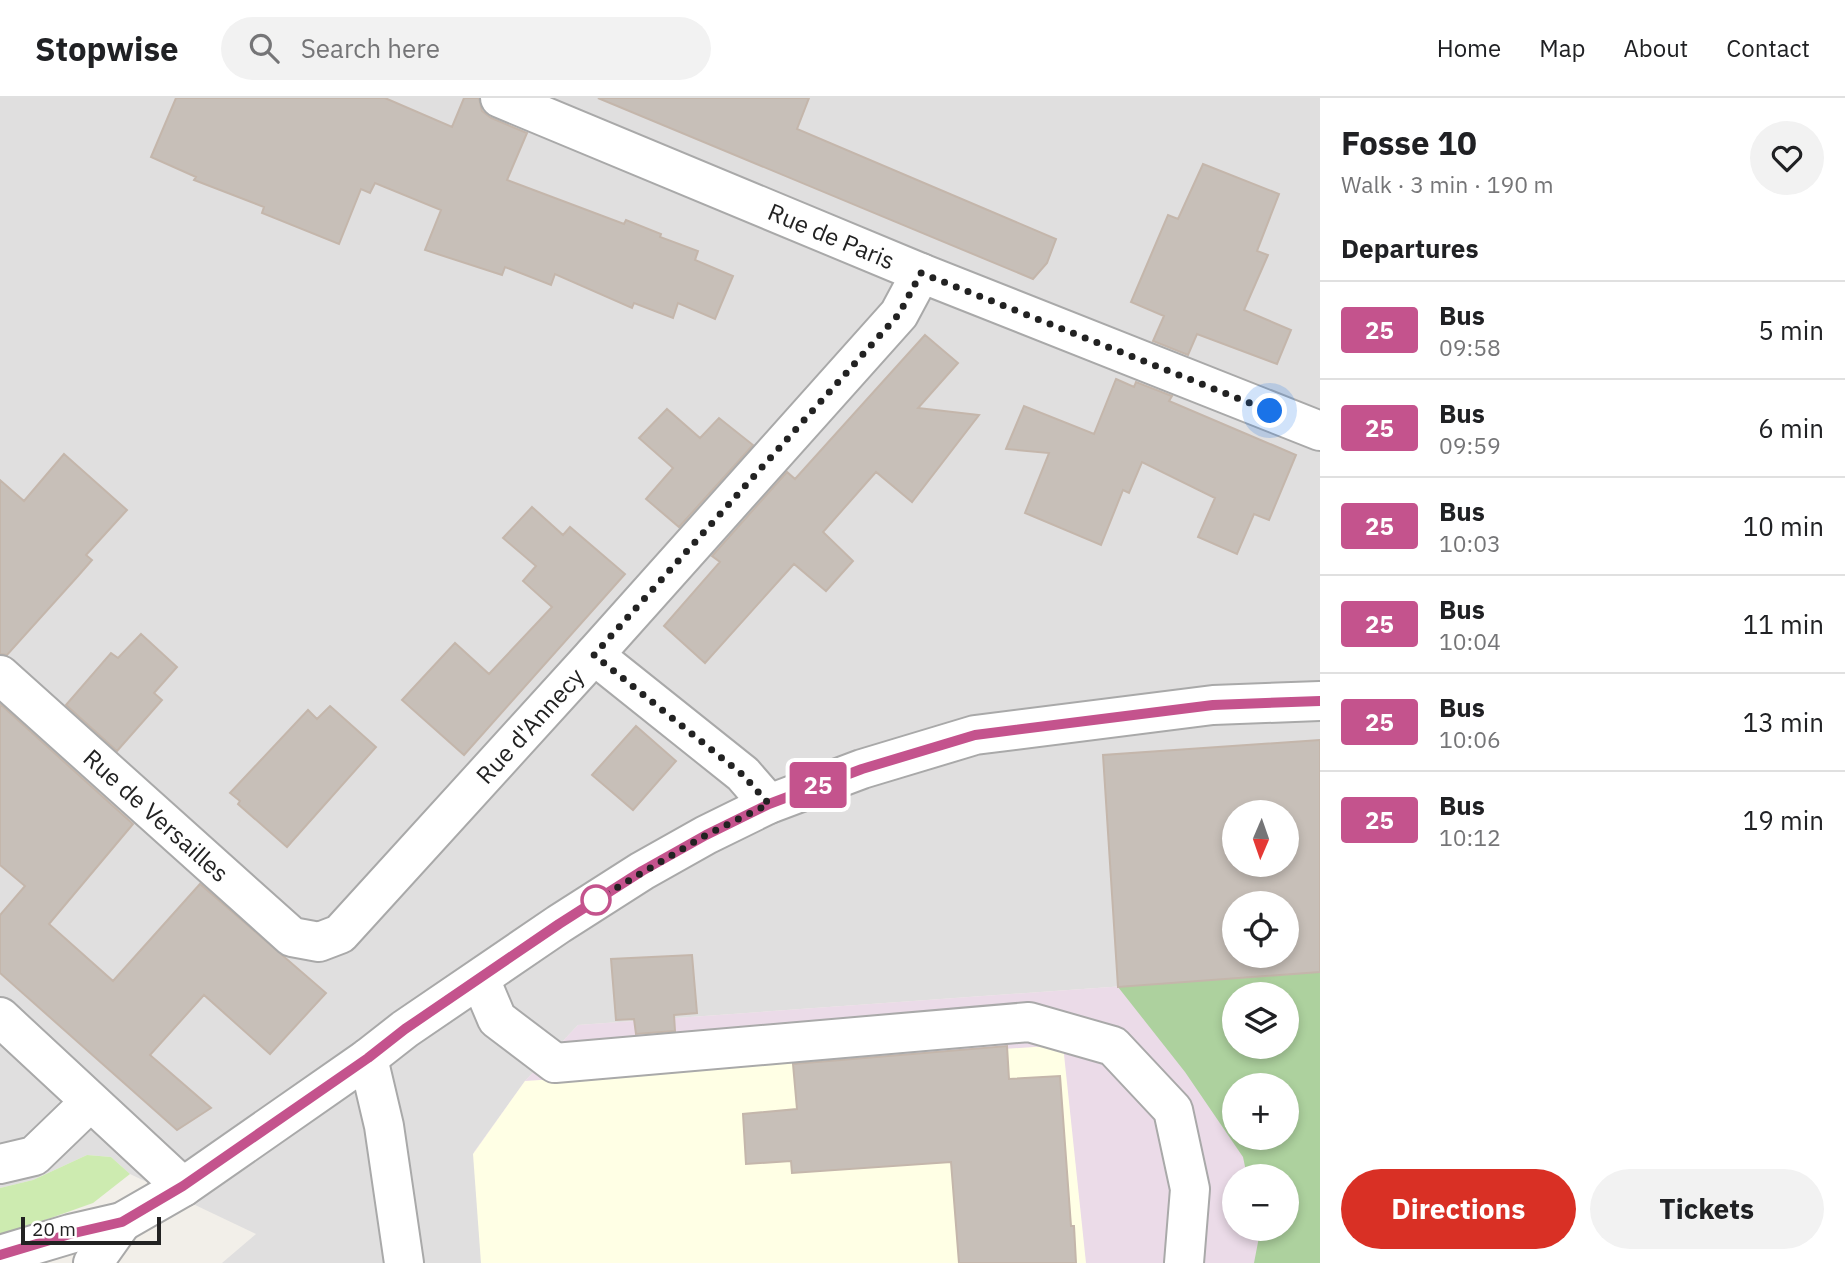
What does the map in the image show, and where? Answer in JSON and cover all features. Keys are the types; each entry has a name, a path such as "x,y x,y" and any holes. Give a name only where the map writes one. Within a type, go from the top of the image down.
{"street":[{"name":"Rue de Paris","path":"500,98 921,273 1320,431"},
{"name":"Rue d'Annecy","path":"319,942 340,934 594,655 899,314 921,273"},
{"path":"594,655 743,775 769,804"},
{"name":"Rue de Versailles","path":"0,675 292,937 319,942"},
{"path":"0,1255 122,1222 183,1186 559,924 642,871 769,804 862,769 975,735 1213,705 1320,701"},
{"path":"480,979 497,1019 555,1063 1029,1022 1113,1046 1173,1110 1190,1189 1184,1263"},
{"path":"0,1017 183,1186"},
{"path":"368,1058 384,1126 403,1263"},
{"path":"0,1164 34,1156 90,1102"},
{"path":"93,1263 122,1222"}],"shaded area":[{"path":"0,98 1320,98 1320,972 578,1025 525,1081 474,1152 482,1263 222,1263 256,1234 130,1174 111,1157 87,1155 33,1180 0,1188"},
{"path":"1320,972 1320,1263 482,1263 474,1152 525,1081 578,1025"},
{"path":"1063,1045 1086,1263 481,1263 473,1154 525,1081"}],"green space":[{"path":"1320,972 1320,1263 1254,1263 1258,1241 1299,1241 1299,1164 1244,1164 1238,1150 1299,1150 1299,1073 1222,1073 1222,1126 1185,1072 1118,987"},
{"path":"87,1155 111,1157 130,1174 93,1203 0,1236 0,1188 33,1180"}],"building":[{"path":"176,98 385,98 452,127 464,98 479,98 482,111 491,118 527,133 507,180 624,224 626,220 661,234 660,237 698,251 695,260 733,276 715,319 678,303 673,318 634,303 632,308 555,274 551,285 505,267 502,275 425,250 441,210 375,183 370,193 361,189 339,244 262,213 264,207 194,180 196,177 151,157"},
{"path":"598,98 809,98 797,129 1056,239 1047,263 1033,279"},
{"path":"1203,164 1279,194 1257,251 1268,255 1244,310 1291,330 1277,364 1197,334 1188,355 1153,341 1164,316 1131,302 1168,215 1178,219"},
{"path":"925,335 958,363 918,408 979,415 912,502 876,472 823,532 853,561 826,591 794,564 705,663 664,626 720,562 712,556 787,472 795,479"},
{"path":"1116,379 1134,387 1136,382 1172,396 1169,401 1296,455 1269,520 1254,514 1237,554 1198,537 1215,498 1142,462 1129,493 1123,490 1101,545 1025,513 1049,453 1006,449 1024,406 1094,434"},
{"path":"667,409 700,438 719,418 753,445 679,527 646,499 673,468 639,438"},
{"path":"64,454 127,510 86,555 92,560 78,576 7,655 0,654 0,480 24,501"},
{"path":"532,507 563,535 570,527 625,574 464,755 402,700 455,643 489,674 552,607 523,581 536,566 503,538"},
{"path":"141,634 177,667 154,693 162,700 117,751 66,705 111,653 118,658"},
{"path":"0,704 133,824 49,924 113,981 200,884 326,993 270,1054 204,995 150,1055 211,1108 177,1130 0,973 0,915 25,886 0,865"},
{"path":"330,706 376,747 287,847 238,804 240,801 230,793 308,710 317,719"},
{"path":"636,726 676,761 633,810 592,775"},
{"path":"1320,740 1320,972 1118,987 1103,755"},
{"path":"692,955 697,1013 674,1015 675,1031 636,1034 634,1019 616,1020 611,959"},
{"path":"1007,1046 1009,1079 1060,1076 1076,1263 959,1263 951,1162 792,1173 791,1161 746,1164 743,1114 797,1109 793,1064"}],"bus line":[{"name":"25","path":"0,1255 122,1222 183,1186 559,924 642,871 769,804 862,769 975,735 1213,705 1320,701"}],"route":[{"path":"596,900 706,835 769,804 743,775 594,655 899,314 921,273 1270,411"}]}
